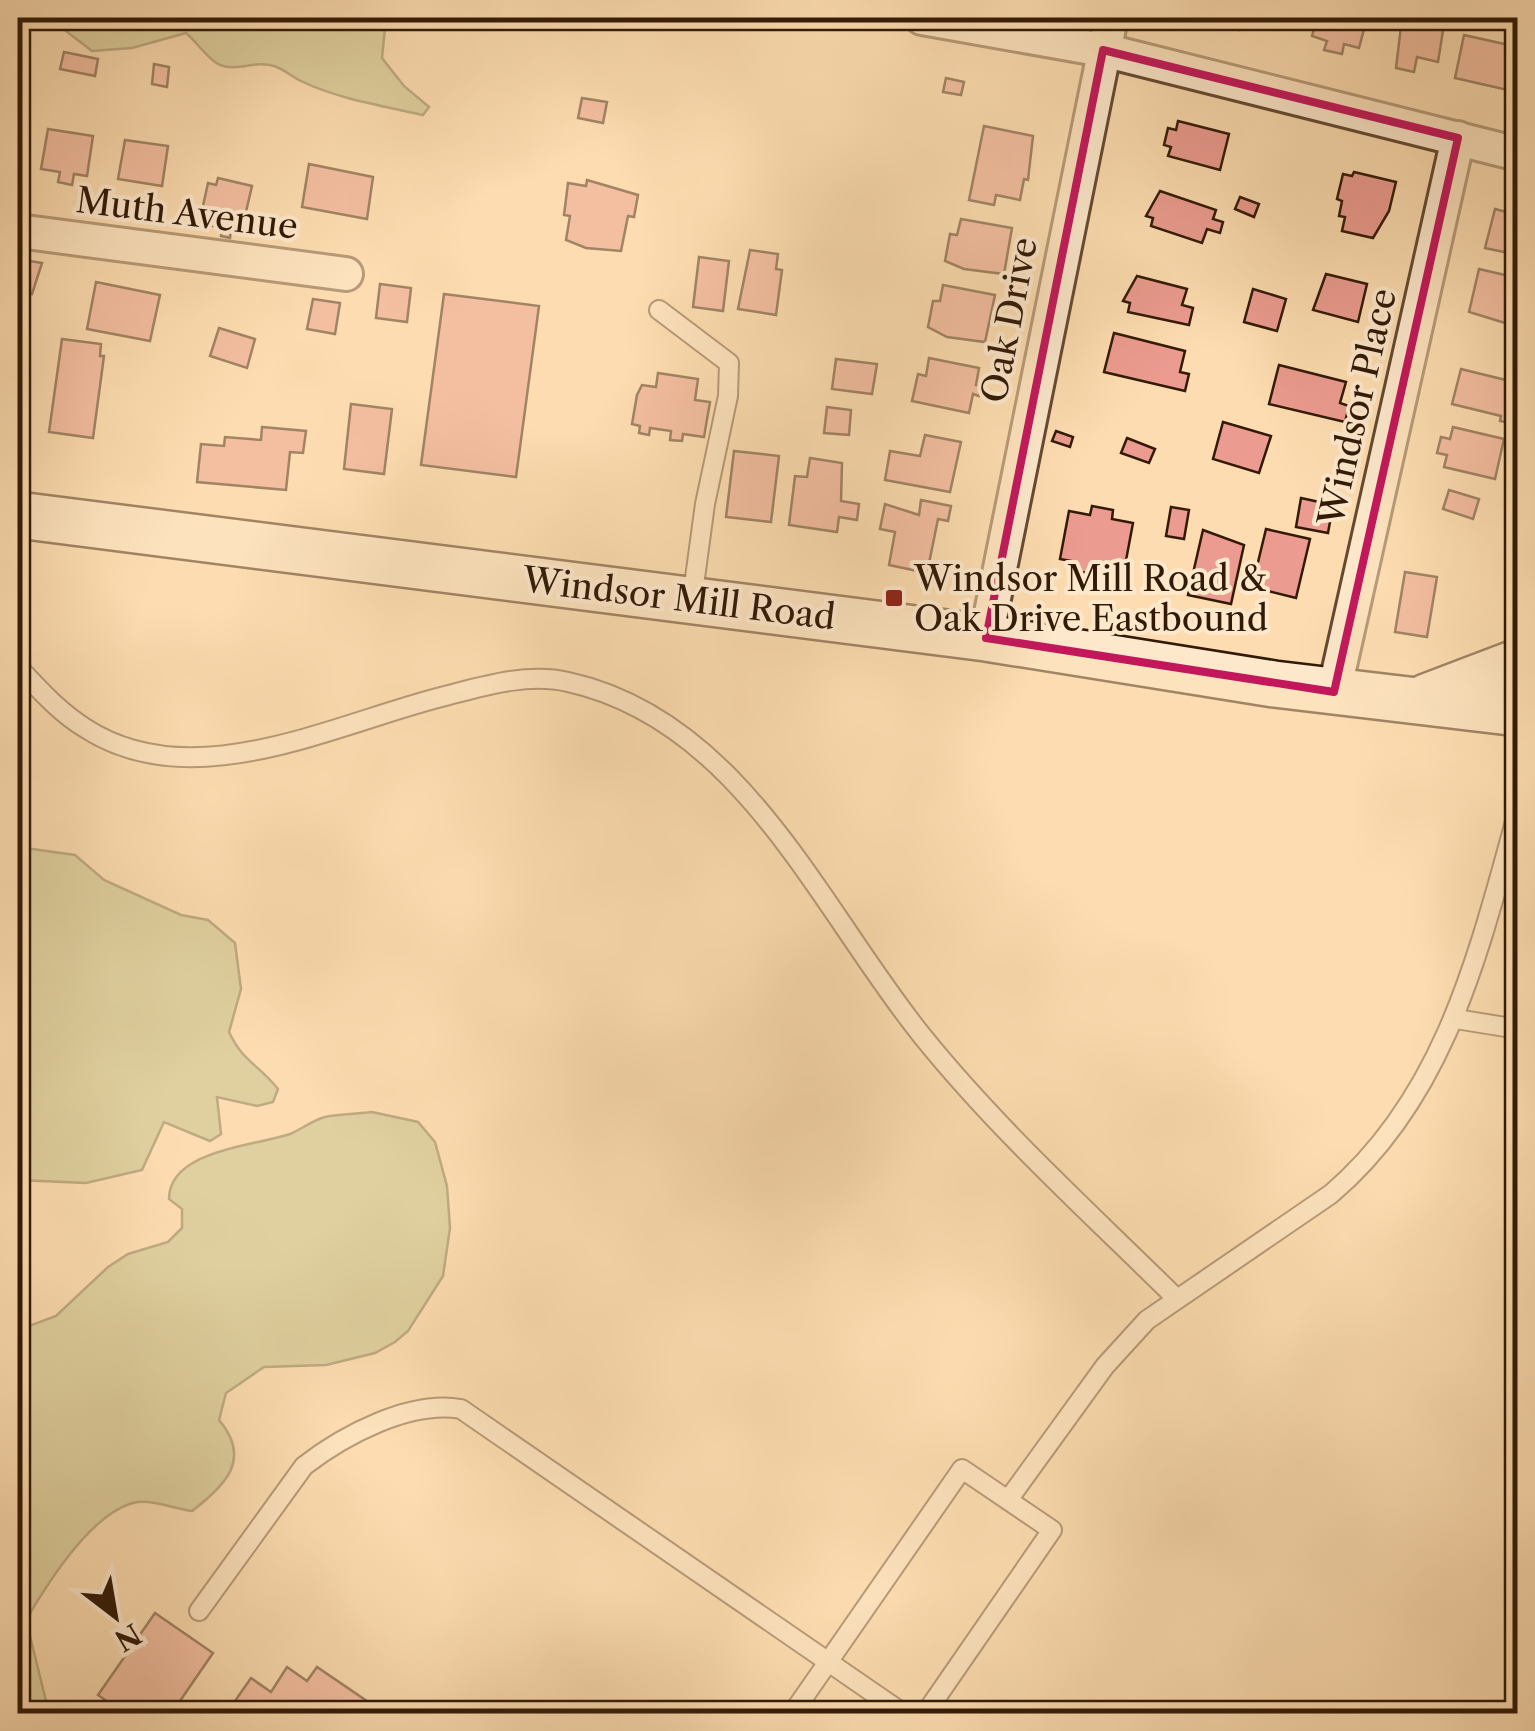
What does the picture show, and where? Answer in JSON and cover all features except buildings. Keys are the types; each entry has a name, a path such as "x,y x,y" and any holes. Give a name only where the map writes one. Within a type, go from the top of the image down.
{"main road":[{"name":"Windsor Mill Road","path":"18,515 986,638 1334,692 1518,713"},
{"path":"1414,701 1518,662"}],"street":[{"path":"922,18 1103,50 1518,154"},
{"name":"Oak Drive","path":"986,638 1110,18"},
{"name":"Windsor Place","path":"1334,692 1458,138"},
{"name":"Muth Avenue","path":"18,231 346,274"}],"lane":[{"path":"659,310 729,363 728,396 705,504 692,600"},
{"path":"18,667 52,704 86,730 116,744 195,759 232,754 422,701 530,679 565,681 642,706 716,766 763,816 923,1037 1017,1142 1176,1298"},
{"path":"1008,1500 1105,1366 1176,1298 1298,1218 1358,1170 1422,1085 1456,1019 1518,812"},
{"path":"1456,1019 1518,1029"},
{"path":"199,1612 304,1466 322,1452 409,1411 443,1406 461,1409 904,1714"},
{"path":"792,1714 962,1469 1052,1530 925,1714"}],"highlighted area":[{"path":"1103,50 1458,138 1334,692 986,638"}],"green space":[{"path":"49,18 386,18 382,58 404,86 429,107 423,115 346,97 315,87 278,67 220,65 186,33 132,48 92,51"},
{"path":"18,847 75,855 104,880 181,915 208,920 235,943 241,989 229,1032 245,1057 278,1089 273,1102 257,1106 217,1097 221,1134 210,1141 164,1122 142,1170 86,1183 18,1180"},
{"path":"372,1112 418,1122 435,1142 447,1186 450,1228 443,1276 408,1331 375,1353 326,1365 264,1367 226,1393 219,1420 233,1447 231,1470 192,1511 138,1502 105,1518 89,1533 59,1569 26,1620 49,1713 18,1713 18,1330 56,1316 108,1267 128,1254 168,1242 182,1228 182,1209 169,1199 173,1183 198,1160 290,1134 325,1117"}],"place":[{"name":"Windsor Mill Road & Oak Drive Eastbound","path":"894,598"}]}
